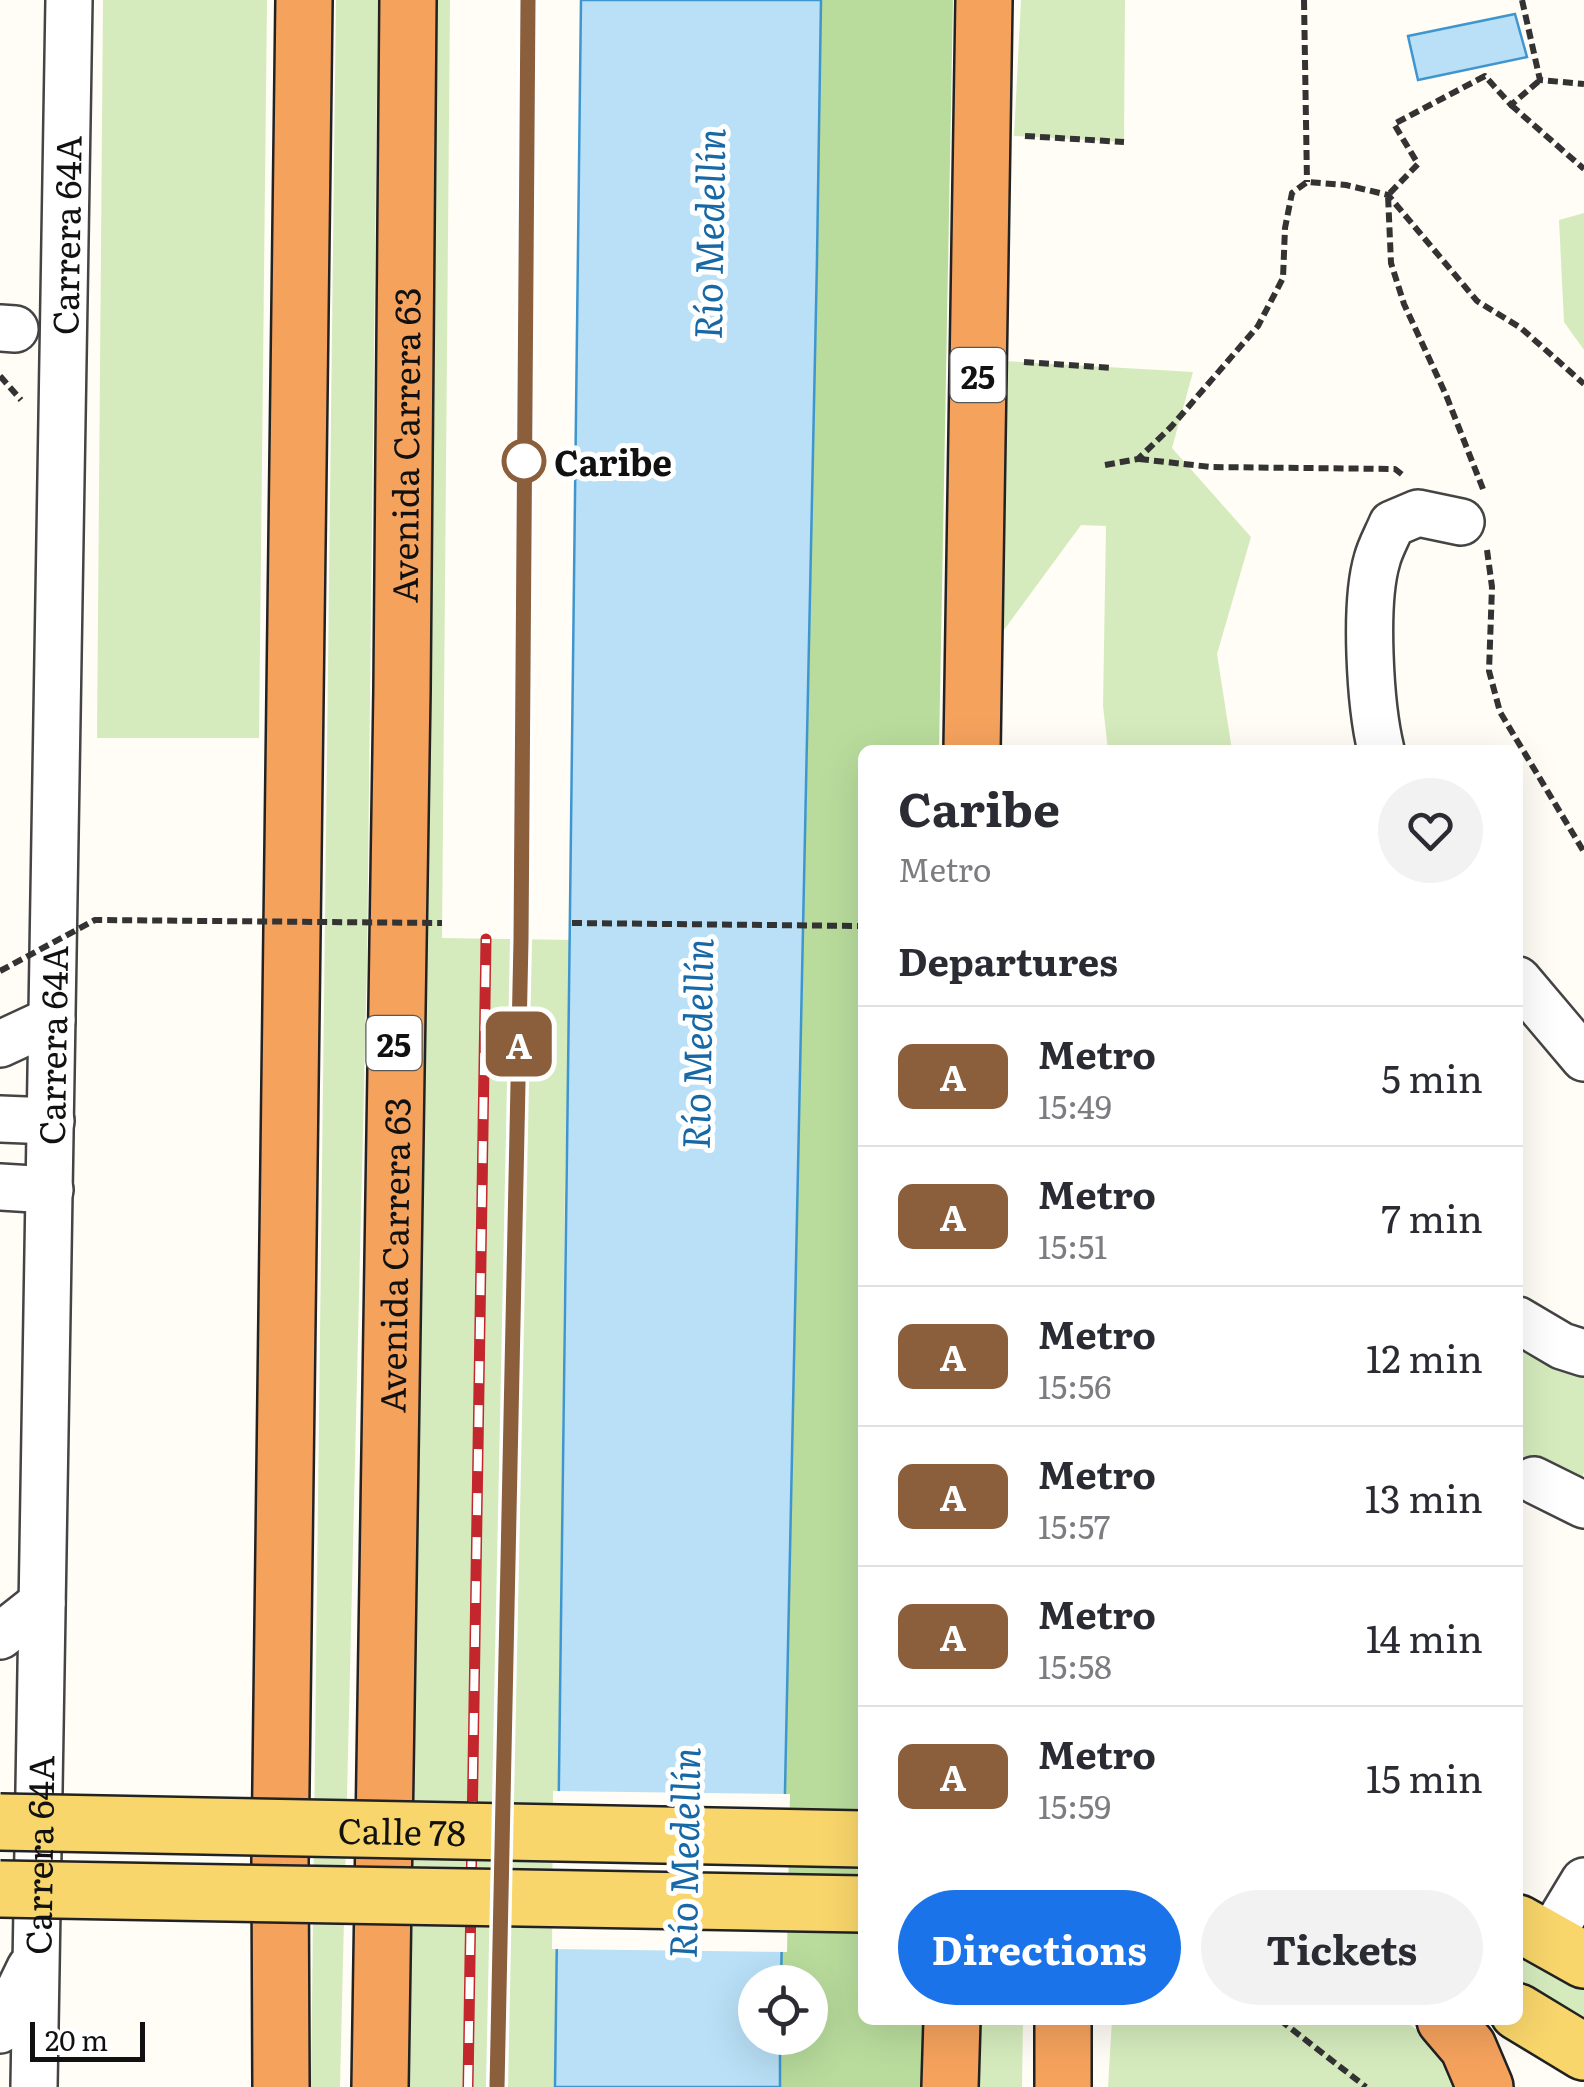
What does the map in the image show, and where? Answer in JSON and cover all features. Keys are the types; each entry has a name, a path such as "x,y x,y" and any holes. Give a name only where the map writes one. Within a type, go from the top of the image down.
{"highway":[{"path":"280,2087 304,0"},
{"name":"Avenida Carrera 63","path":"380,2087 402,690 408,0"},
{"name":"25","path":"972,745 984,0"},
{"path":"950,2087 952,2025"},
{"path":"1449,2025 1468,2046 1485,2087"}],"main road":[{"name":"Calle 78","path":"0,1822 858,1840"},
{"name":"Calle 78","path":"0,1889 858,1904"},
{"path":"1523,2015 1584,2052"}],"street":[{"name":"Carrera 64A","path":"34,2087 36,1958 21,1597 50,1190 69,0"},
{"path":"1380,745 1371,687 1370,623 1376,562 1392,524 1418,512 1473,509"},
{"path":"1523,986 1584,1058"},
{"path":"0,1044 52,1020"},
{"path":"0,1119 50,1121"},
{"path":"0,1186 50,1190"},
{"path":"1523,1324 1562,1346 1584,1353"},
{"path":"1534,1480 1584,1505"},
{"path":"0,1636 21,1597"},
{"path":"1550,1941 1584,1880"},
{"path":"0,2030 36,1958"}],"path":[{"path":"1304,0 1307,182"},
{"path":"1522,0 1540,80"},
{"path":"1520,745 1500,712 1489,671 1492,588 1487,547 1473,509 1446,395 1404,304 1391,263 1388,196 1418,164 1394,124 1485,76 1511,105 1584,169"},
{"path":"1511,105 1540,80 1584,84"},
{"path":"982,134 1124,142"},
{"path":"1138,459 1171,427 1258,326 1283,278 1285,228 1292,193 1307,182 1388,196 1477,301 1521,328 1584,384"},
{"path":"978,360 1112,368"},
{"path":"0,376 31,411"},
{"path":"1105,464 1138,459 1211,466 1396,470 1408,480"},
{"path":"1523,750 1584,852"},
{"path":"0,971 94,920 442,922"},
{"path":"572,923 858,926"},
{"path":"1286,2025 1366,2087"}],"green space":[{"path":"103,0 267,0 259,738 97,738"},
{"path":"336,0 378,0 367,962 340,2087 311,2087"},
{"path":"430,0 450,0 442,938 572,940 565,1177 555,2087 409,2087 425,922"},
{"path":"821,0 953,0 939,745 858,745 858,2025 925,2025 923,2087 780,2087 780,2055 828,2055 828,1965 781,1965"},
{"path":"1021,0 1125,0 1124,142 1014,136"},
{"path":"1584,213 1584,350 1564,322 1559,220"},
{"path":"1003,361 1193,372 1172,448 1251,537 1217,654 1231,745 1107,745 1103,706 1106,526 1081,525 1001,634"},
{"path":"1523,1352 1584,1376 1584,1472 1572,1514 1523,1490"},
{"path":"1523,1957 1584,1987 1584,2027 1523,1992"},
{"path":"977,2025 1023,2025 1022,2087 977,2087"},
{"path":"1112,2025 1410,2025 1439,2048 1463,2087 1108,2087"}],"water":[{"name":"Río Medellín","path":"581,0 821,0 781,1965 738,1965 738,2055 780,2055 780,2087 555,2087"},
{"path":"1515,14 1527,57 1418,80 1408,36"}],"pier":[{"path":"553,1791 790,1794 787,1952 552,1949"}],"railway":[{"path":"468,2087 486,939"},
{"path":"497,2087 521,939"}],"metro line":[{"name":"A","path":"497,2087 521,940 528,0"}],"place":[{"name":"Caribe","path":"524,461"}]}
